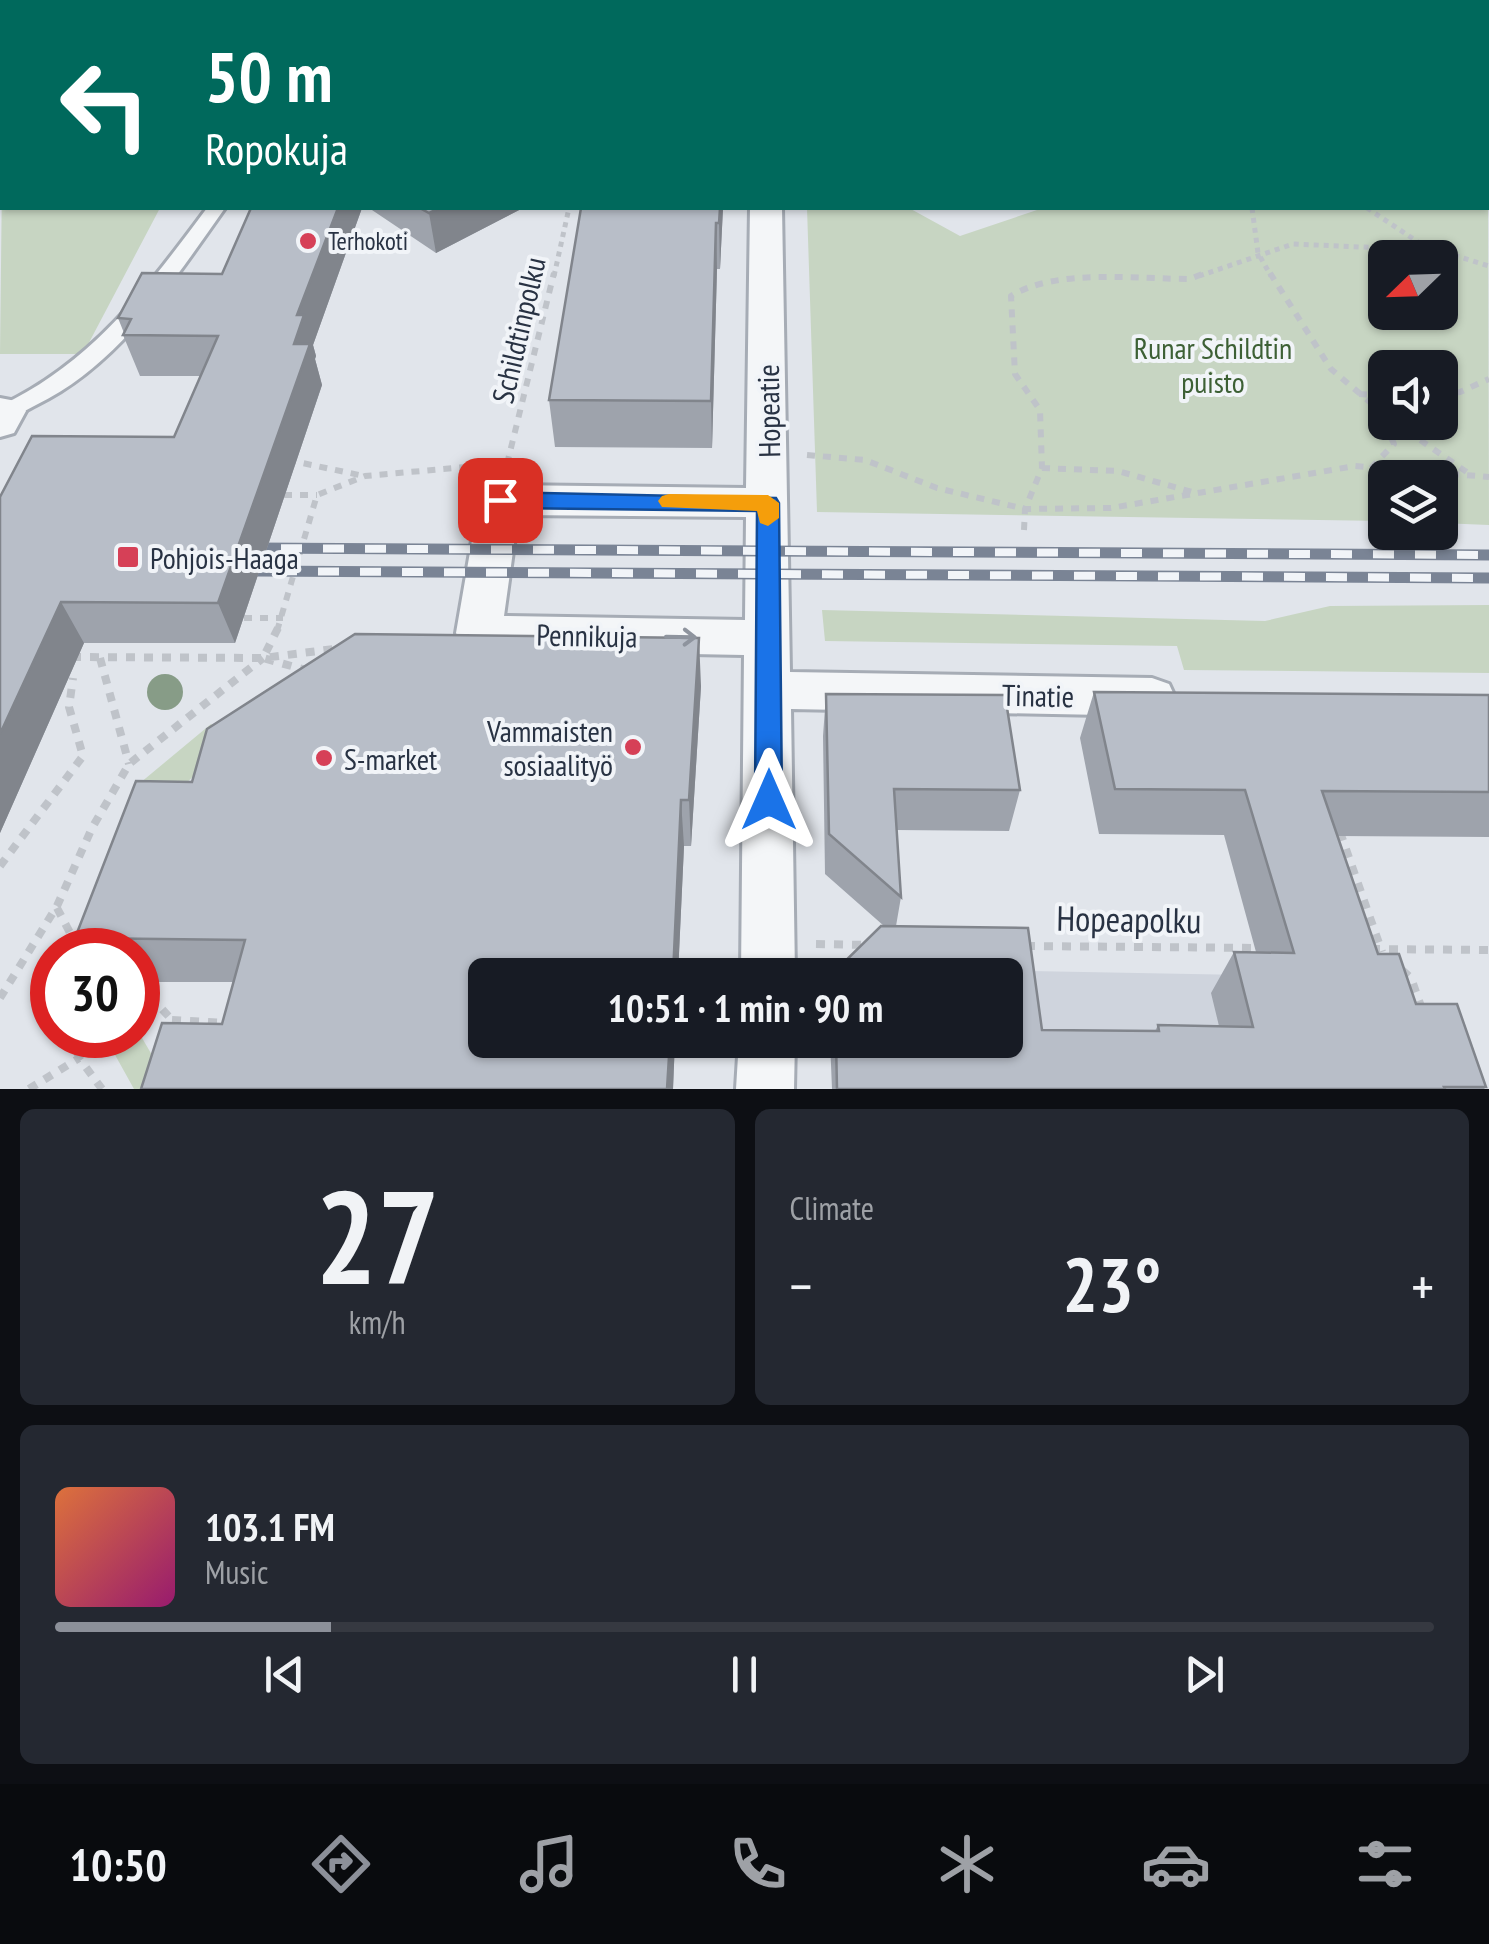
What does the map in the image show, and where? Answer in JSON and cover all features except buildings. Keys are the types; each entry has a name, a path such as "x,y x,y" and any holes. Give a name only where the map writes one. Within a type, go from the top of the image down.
{"street":[{"name":"Hopeatie","path":"766,210 769,958"},
{"name":"Pennikuja","path":"768,503 500,500 479,634 768,638"},
{"name":"Tinatie","path":"768,690 1190,698"},
{"path":"765,1089 766,1058"}],"lane":[{"path":"2,415 31,402 91,362 134,314 214,210"}],"path":[{"name":"Schildtinpolku","path":"365,476 507,463 569,210"},
{"path":"1252,210 1258,254 1331,370 1368,402"},
{"path":"1369,210 1414,240"},
{"path":"564,232 577,232"},
{"path":"1024,530 1025,509 1042,468 1040,410 1015,374 1011,296 1026,286 1055,280 1190,280 1293,244 1368,247"},
{"path":"1458,259 1489,266"},
{"path":"1458,392 1489,379"},
{"path":"1358,394 1368,395"},
{"path":"1379,460 1394,444 1392,440"},
{"path":"1420,440 1472,476"},
{"path":"805,455 865,460 937,488 1025,509 1111,508 1355,466 1368,468"},
{"path":"277,460 296,460 365,476"},
{"path":"1042,468 1094,467 1142,472 1196,494"},
{"path":"1458,475 1489,477"},
{"path":"284,494 317,496 365,476"},
{"path":"0,998 57,906 92,828 130,764 264,658 283,618 317,496"},
{"path":"244,618 283,618"},
{"path":"60,657 264,658 336,649"},
{"path":"100,658 130,764"},
{"path":"264,658 320,675"},
{"path":"0,866 82,756 69,707 72,678"},
{"path":"1337,822 1379,949 1411,978 1424,1015"},
{"path":"57,906 68,928"},
{"path":"782,958 873,944"},
{"name":"Hopeapolku","path":"1009,946 1282,948"},
{"path":"1360,949 1489,950"},
{"path":"160,1007 172,1020 172,1040"},
{"path":"172,1020 241,1024"},
{"path":"29,1089 79,1058 102,1089"}],"shaded area":[{"path":"1023,971 1398,978 1422,1044 1023,1040"}],"green space":[{"path":"2,210 159,210 83,354 0,354"},
{"name":"Runar Schildtin puisto","path":"807,210 913,210 960,236 1037,210 1488,210 1489,525 1458,524 1458,460 1368,460 1368,521 817,512"},
{"path":"1489,605 1489,673 1184,670 1177,646 825,641 822,610 1265,621 1330,606"},
{"path":"211,724 230,741 178,791 140,783"},
{"path":"117,1058 154,1058 150,1089 134,1089"}],"railway":[{"path":"239,548 1489,555"},
{"path":"234,571 1489,578"}],"slow traffic":[{"path":"669,501 768,503 768,518"}],"place":[{"name":"Terhokoti","path":"308,241"},
{"name":"Pohjois-Haaga","path":"128,557"},
{"name":"Vammaisten sosiaalityö","path":"633,747"},
{"name":"S-market","path":"324,758"}],"route":[{"path":"500,500 768,503 769,800"}]}
